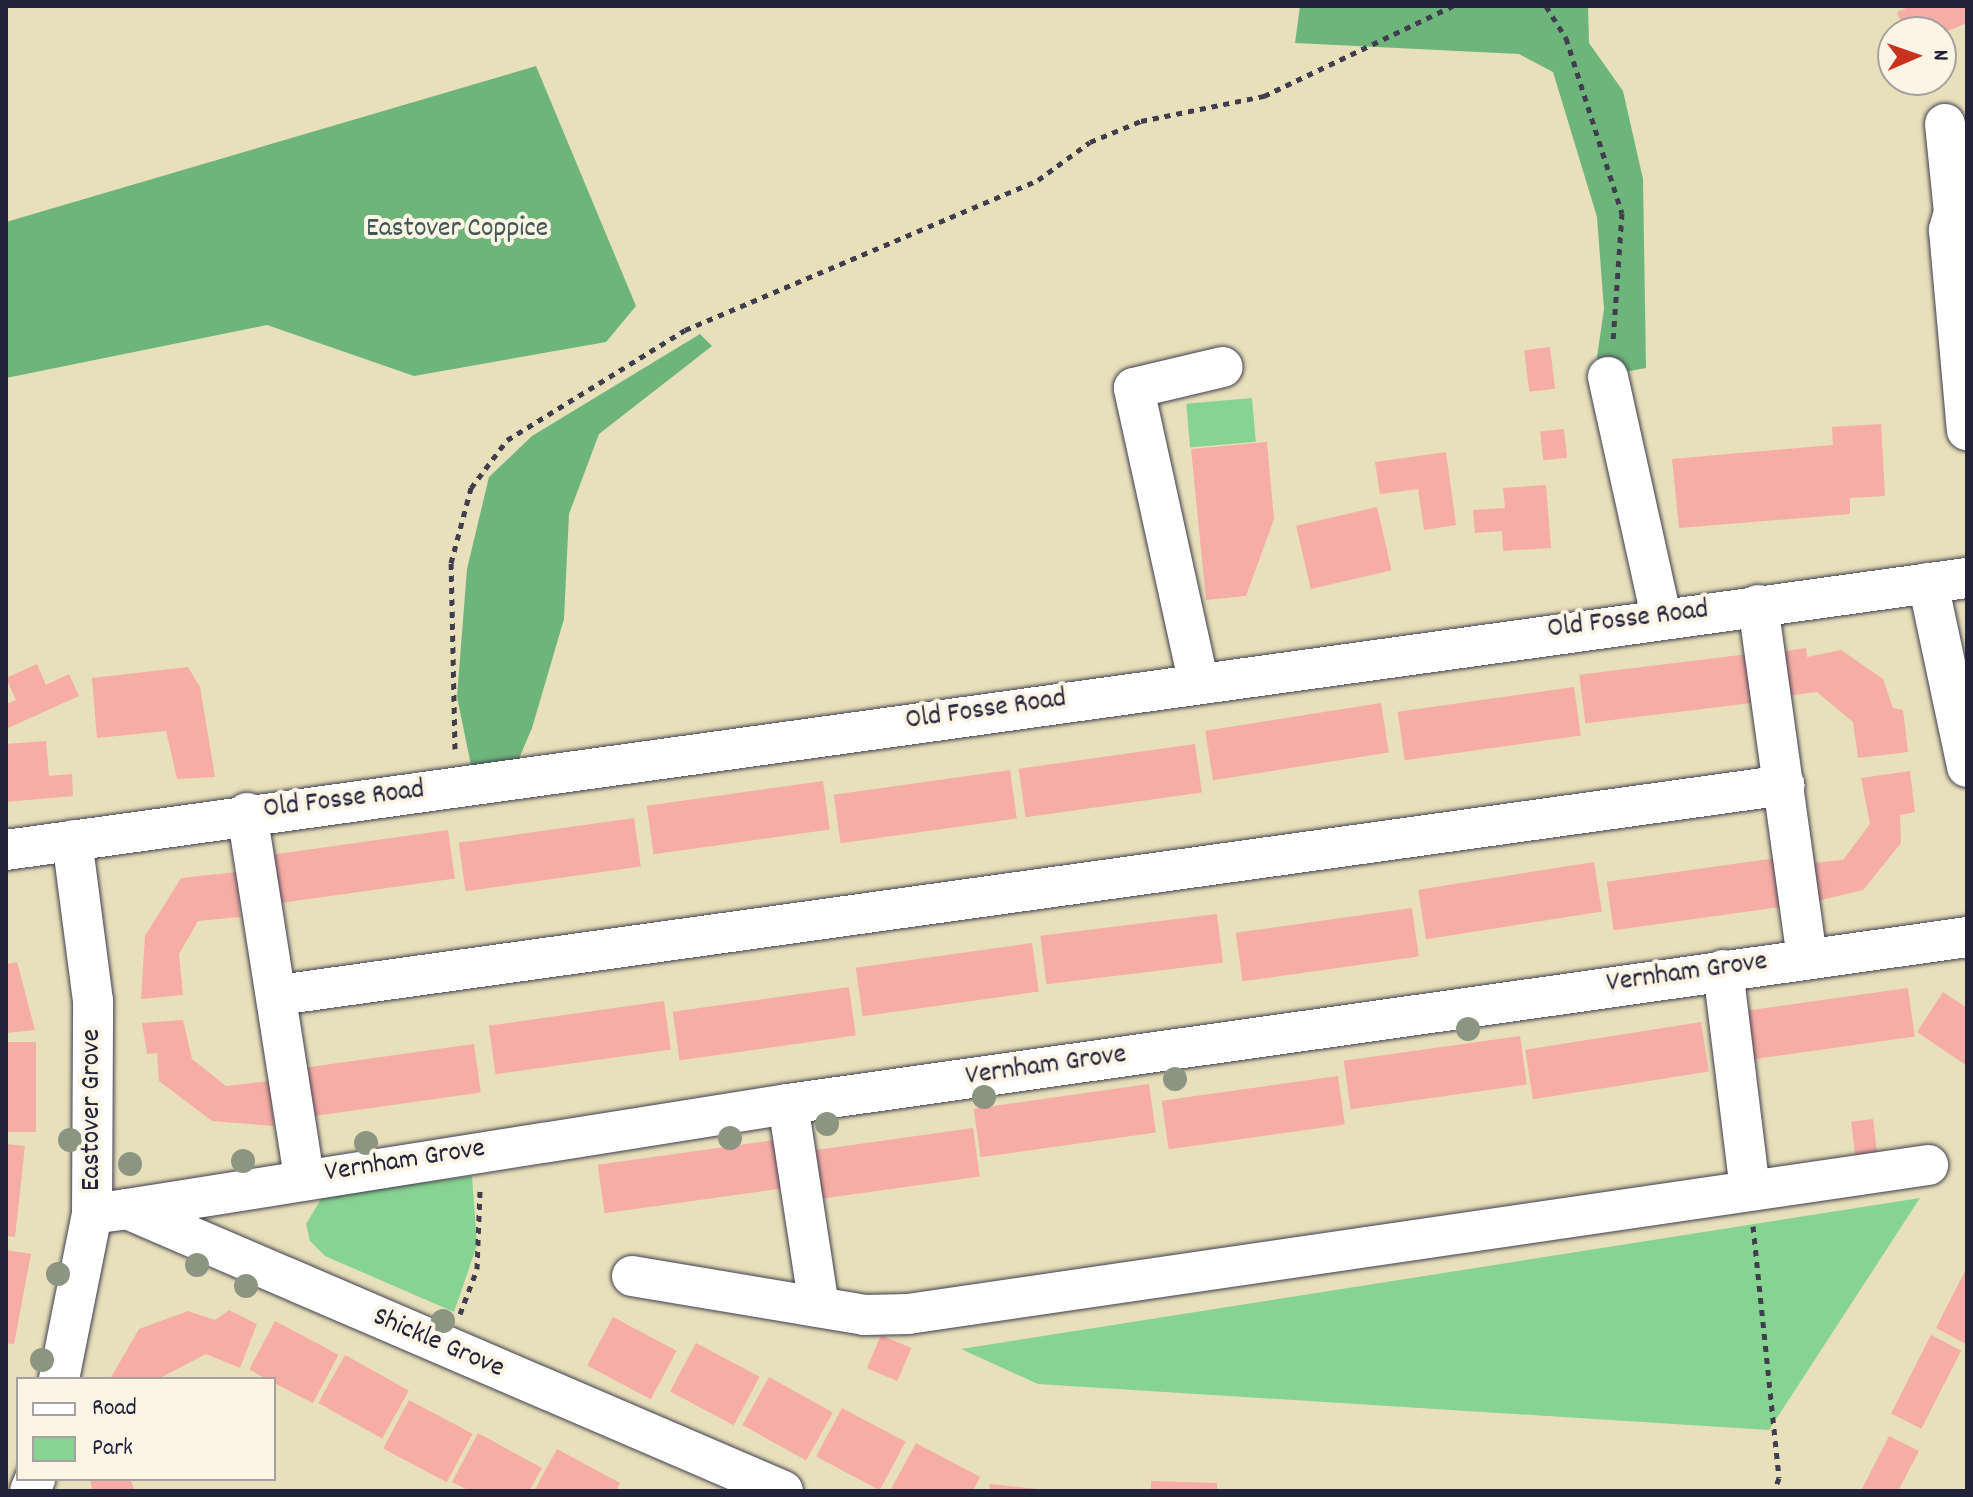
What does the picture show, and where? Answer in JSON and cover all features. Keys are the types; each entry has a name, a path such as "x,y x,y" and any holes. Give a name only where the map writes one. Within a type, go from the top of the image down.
{"street":[{"path":"1945,124 1960,209 1949,230 1967,430"},
{"path":"1198,680 1134,388 1223,367"},
{"path":"1608,377 1661,616"},
{"name":"Old Fosse Road","path":"6,850 247,813 459,786 1198,680 1661,616 1967,578"},
{"path":"1928,583 1967,767"},
{"path":"1758,605 1807,957"},
{"path":"279,995 1784,785"},
{"path":"247,813 279,995 304,1177"},
{"name":"Eastover Grove","path":"60,1377 110,1212 93,1001 72,840"},
{"name":"Vernham Grove","path":"110,1212 304,1177 788,1104 1807,957 1967,937"},
{"path":"1723,970 1750,1189"},
{"path":"788,1104 819,1307"},
{"path":"632,1276 819,1307 908,1314 1928,1165"},
{"name":"Shickle Grove","path":"110,1212 447,1349 783,1491"}],"path":[{"path":"459,786 448,667 451,563 471,488 507,440 685,330 1038,180 1090,142 1141,121 1264,96 1453,6"},
{"path":"1546,6 1566,38 1622,213 1623,278 1608,377"},
{"path":"447,1349 477,1269 483,1215 474,1152"},
{"path":"1750,1189 1779,1478 1774,1491"}],"green space":[{"path":"1300,6 1588,6 1589,43 1623,91 1643,179 1646,368 1603,376 1597,357 1604,309 1597,217 1553,72 1519,54 1295,43"},
{"name":"Eastover Coppice","path":"536,66 636,306 606,342 414,376 267,325 6,378 6,222"},
{"path":"700,334 712,346 599,434 569,514 564,619 532,728 517,763 472,770 457,697 467,569 489,477 532,436"},
{"path":"1252,398 1256,442 1190,448 1186,404"},
{"path":"472,1176 477,1245 454,1312 325,1256 310,1241 306,1224 323,1196"},
{"path":"1920,1198 1769,1430 1038,1384 961,1349"}],"building":[{"path":"1911,6 1967,6 1967,23 1957,27 1957,16 1899,16 1897,12"},
{"path":"1550,347 1555,389 1529,392 1524,350"},
{"path":"1881,424 1885,496 1850,498 1850,514 1679,528 1672,459 1833,445 1832,427"},
{"path":"1564,429 1567,458 1543,460 1540,432"},
{"path":"1267,442 1274,519 1246,596 1206,600 1191,449"},
{"path":"1446,452 1456,525 1424,530 1418,489 1380,494 1375,462"},
{"path":"1546,485 1551,548 1503,551 1502,531 1475,533 1473,510 1505,508 1503,488"},
{"path":"1377,507 1392,570 1311,589 1296,526"},
{"path":"1806,648 1807,657 1841,650 1883,679 1893,708 1903,710 1908,752 1858,758 1853,722 1817,692 1777,697 1772,653"},
{"path":"1756,653 1762,702 1585,723 1579,675"},
{"path":"37,664 46,685 69,674 79,696 6,729 6,704 16,700 6,678"},
{"path":"188,667 200,687 215,777 177,779 166,731 97,738 92,678"},
{"path":"1574,687 1581,736 1405,760 1398,712"},
{"path":"1381,703 1389,752 1213,780 1205,731"},
{"path":"46,741 49,776 72,774 73,796 6,802 6,744"},
{"path":"1195,744 1202,793 1026,817 1019,769"},
{"path":"1010,770 1017,819 841,843 834,795"},
{"path":"1910,771 1915,812 1900,815 1901,843 1863,890 1805,904 1801,864 1843,860 1870,824 1861,778"},
{"path":"823,781 830,830 654,854 647,806"},
{"path":"634,818 641,867 466,891 459,843"},
{"path":"448,830 455,879 279,903 272,855"},
{"path":"1783,857 1790,906 1614,930 1607,882"},
{"path":"1594,862 1602,911 1426,939 1418,890"},
{"path":"237,872 240,917 198,921 179,954 183,995 141,999 145,936 181,878"},
{"path":"1412,908 1419,957 1243,981 1236,933"},
{"path":"1217,914 1223,963 1046,984 1040,936"},
{"path":"1032,943 1039,992 863,1016 856,968"},
{"path":"17,962 35,1030 6,1033 6,964"},
{"path":"849,987 856,1036 680,1060 673,1012"},
{"path":"1908,988 1915,1037 1739,1061 1732,1013"},
{"path":"1943,992 1967,1008 1967,1066 1917,1032"},
{"path":"664,1001 671,1050 496,1074 489,1026"},
{"path":"183,1020 192,1059 226,1086 269,1081 274,1126 212,1121 159,1081 157,1053 147,1054 142,1023"},
{"path":"1701,1022 1709,1071 1533,1099 1525,1050"},
{"path":"1520,1036 1527,1085 1351,1109 1344,1061"},
{"path":"6,1042 36,1042 36,1132 6,1132"},
{"path":"474,1044 481,1093 308,1117 301,1068"},
{"path":"1338,1076 1345,1125 1169,1149 1162,1101"},
{"path":"1149,1084 1156,1133 981,1157 974,1109"},
{"path":"1873,1119 1878,1160 1856,1162 1851,1122"},
{"path":"973,1128 980,1177 804,1201 797,1153"},
{"path":"774,1140 781,1189 605,1213 598,1165"},
{"path":"6,1144 25,1146 15,1237 6,1236"},
{"path":"6,1250 31,1254 14,1344 6,1343"},
{"path":"1967,1267 1967,1341 1966,1344 1936,1328"},
{"path":"229,1310 257,1324 240,1368 206,1354 162,1377 111,1377 139,1329 188,1311 215,1320"},
{"path":"613,1317 677,1351 651,1399 587,1366"},
{"path":"275,1321 339,1355 313,1403 276,1384 276,1377 263,1377 249,1370"},
{"path":"881,1335 911,1348 897,1381 867,1368"},
{"path":"1931,1335 1961,1350 1921,1429 1891,1413"},
{"path":"696,1343 760,1377 734,1425 670,1392"},
{"path":"345,1355 409,1390 382,1438 318,1403"},
{"path":"769,1377 833,1412 806,1460 742,1425"},
{"path":"409,1400 473,1434 447,1482 383,1449"},
{"path":"842,1408 906,1442 880,1490 816,1457"},
{"path":"478,1433 542,1468 529,1491 470,1491 452,1482"},
{"path":"1889,1436 1919,1451 1898,1491 1861,1491"},
{"path":"916,1443 980,1477 973,1491 890,1491"},
{"path":"557,1449 620,1483 616,1491 534,1491"},
{"path":"90,1481 131,1481 135,1491 92,1491"},
{"path":"1151,1481 1217,1483 1217,1491 1151,1491"},
{"path":"990,1484 1037,1489 1037,1491 989,1491"}]}
